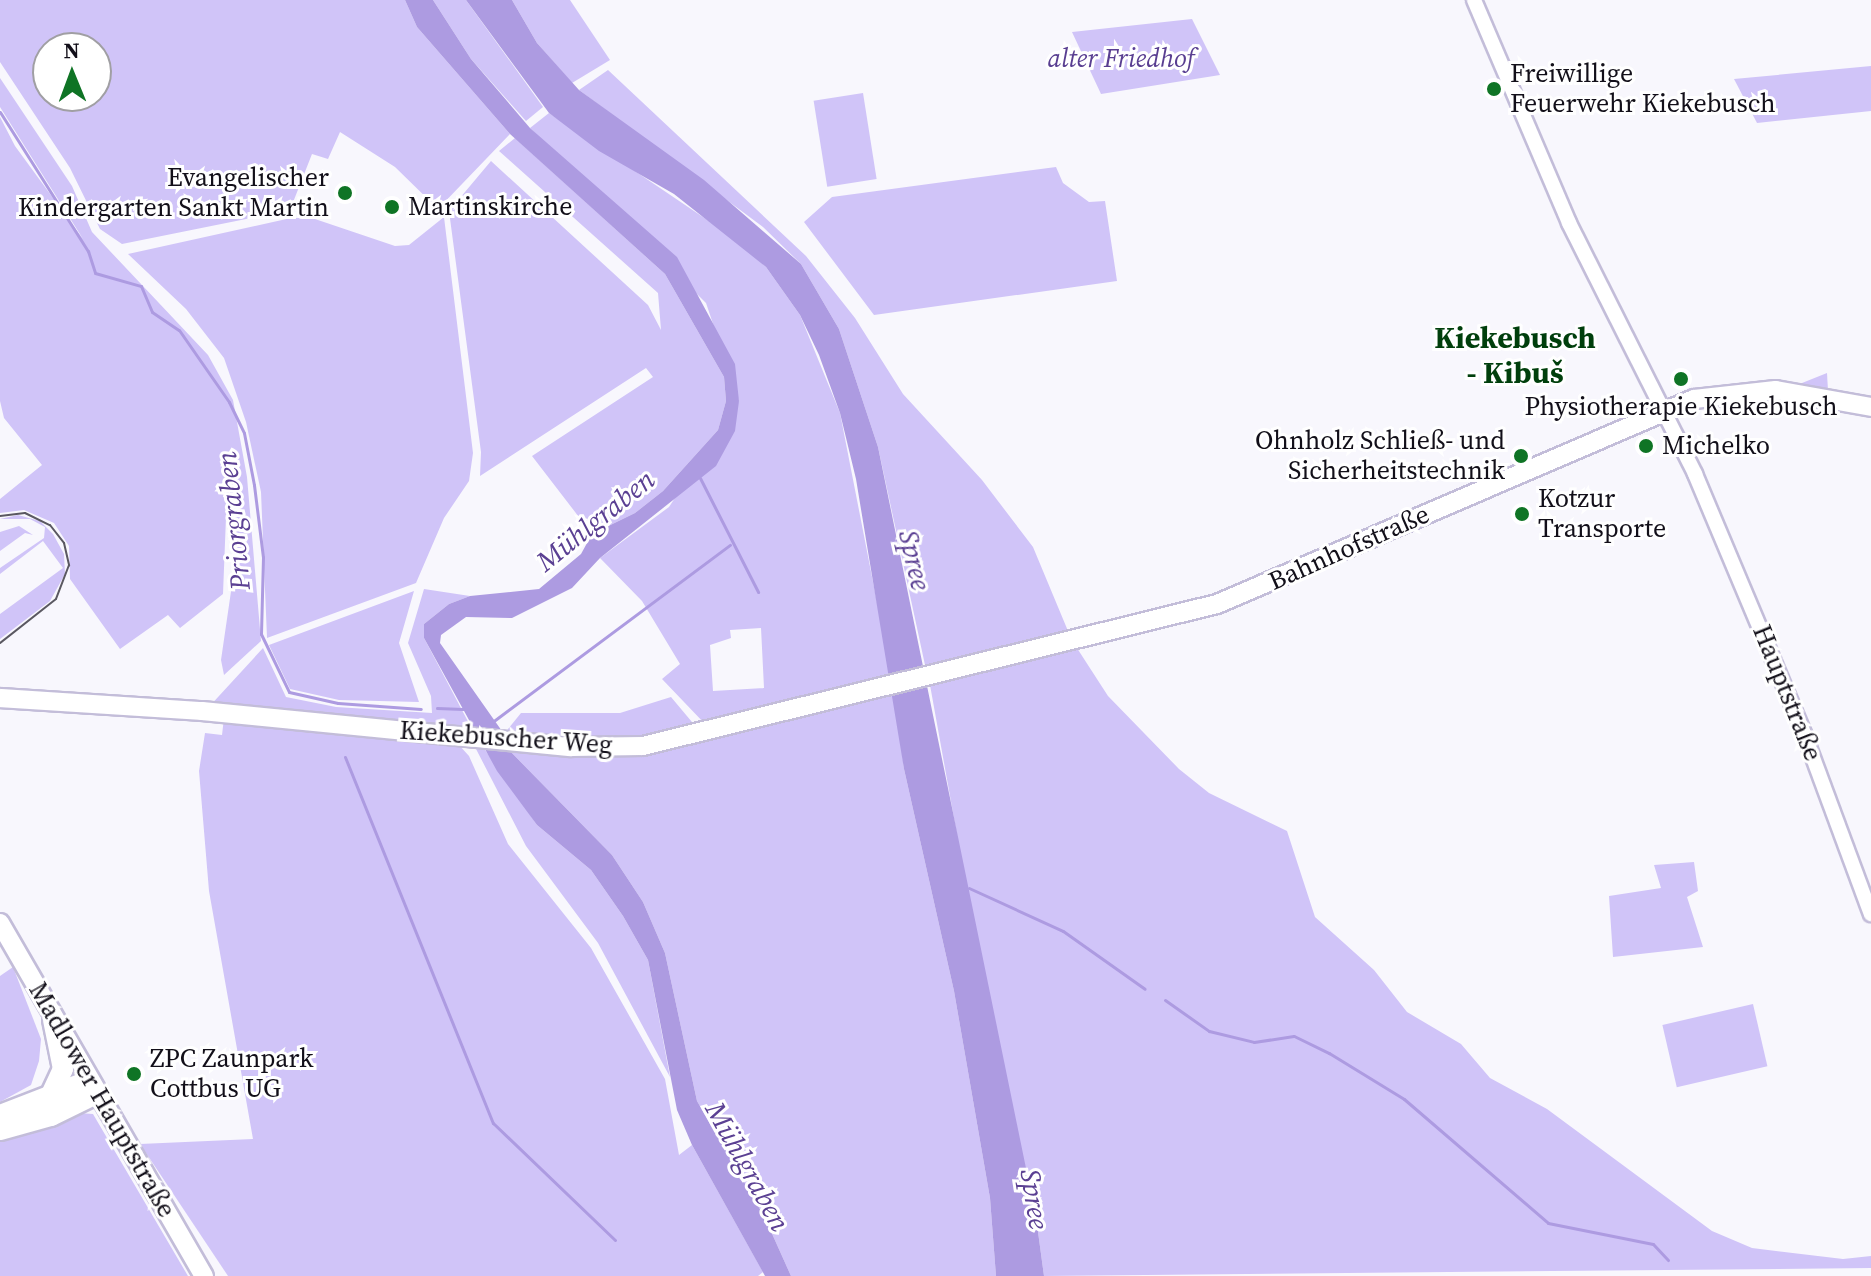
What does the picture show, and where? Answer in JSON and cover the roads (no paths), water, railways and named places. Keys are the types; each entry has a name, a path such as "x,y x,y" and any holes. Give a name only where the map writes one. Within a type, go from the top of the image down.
{"highway":[{"path":"48,1101 63,1069 53,1020"},
{"path":"0,1115 92,1088"},
{"path":"0,1130 51,1116 92,1088"}],"main road":[{"name":"Bahnhofstraße","path":"1096,633 1217,604 1297,573 1662,410 1726,393 1763,390 1871,407"},
{"name":"Kiekebuscher Weg","path":"0,698 505,741 603,748 643,746 1096,633"},
{"name":"Madlower Hauptstraße","path":"0,923 92,1088 204,1276"}],"street":[{"path":"1474,0 1569,223 1662,410"},
{"name":"Hauptstraße","path":"1662,410 1695,474 1805,736 1871,914"}],"waterway":[{"name":"Priorgraben","path":"0,112 88,251 95,273 141,286 152,312 179,330 229,402 244,433 254,485 263,557 261,634 289,692 338,703 421,709"},
{"path":"700,478 758,592"},
{"path":"491,723 730,545"},
{"name":"Priorgraben","path":"437,708 463,709"},
{"path":"345,757 493,1123 615,1240"},
{"path":"969,888 1063,931 1145,989"},
{"path":"1165,1000 1209,1031 1254,1042 1294,1036 1329,1053 1404,1099 1548,1223 1653,1244 1668,1260"}],"tram line":[{"path":"0,516 25,513 50,525 64,543 69,565 56,599 0,643"}],"place":[{"name":"Freiwillige Feuerwehr Kiekebusch","path":"1494,89"},
{"name":"Evangelischer Kindergarten Sankt Martin","path":"345,193"},
{"name":"Martinskirche","path":"392,207"},
{"name":"Physiotherapie Kiekebusch","path":"1681,379"},
{"name":"Michelko","path":"1646,446"},
{"name":"Ohnholz Schließ- und Sicherheitstechnik","path":"1521,456"},
{"name":"Kotzur Transporte","path":"1522,514"},
{"name":"ZPC Zaunpark Cottbus UG","path":"134,1074"}],"district":[{"name":"Kiekebusch - Kibuš","path":"1515,355"}],"park label":[{"name":"alter Friedhof","path":"1121,59"}],"water label":[{"name":"Mühlgraben","path":"595,520"},
{"name":"Spree","path":"915,560"},
{"name":"Mühlgraben","path":"748,1166"},
{"name":"Spree","path":"1035,1199"}]}
